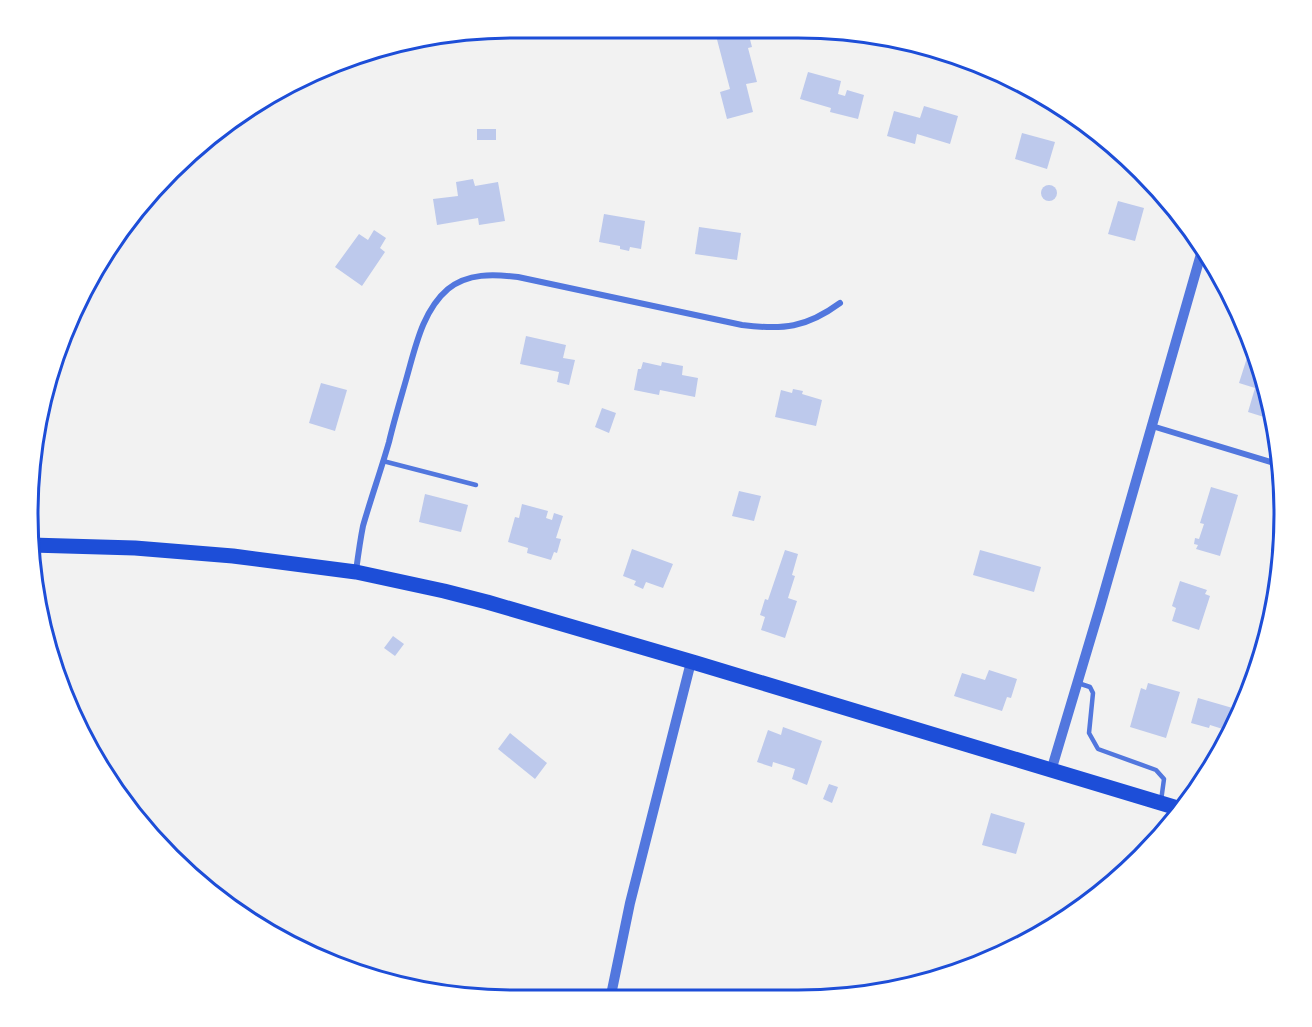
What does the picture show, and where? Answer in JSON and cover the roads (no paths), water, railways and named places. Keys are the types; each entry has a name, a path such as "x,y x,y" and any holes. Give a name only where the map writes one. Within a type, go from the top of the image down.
{"main road":[{"path":"39,545 181,551 245,558 356,572 444,591 691,662 1173,807"}],"street":[{"path":"1051,771 1200,258"},
{"path":"356,572 363,526 416,343 424,322 436,302 448,289 460,281 476,276 497,274 518,277 742,325 763,327 784,327 806,323 824,315 840,303"},
{"path":"1152,426 1271,462"},
{"path":"612,990 630,903 691,662"}],"lane":[{"path":"383,461 477,485"},
{"path":"1078,683 1090,687 1093,693 1089,734 1098,749 1156,770 1164,779 1160,803"}]}
